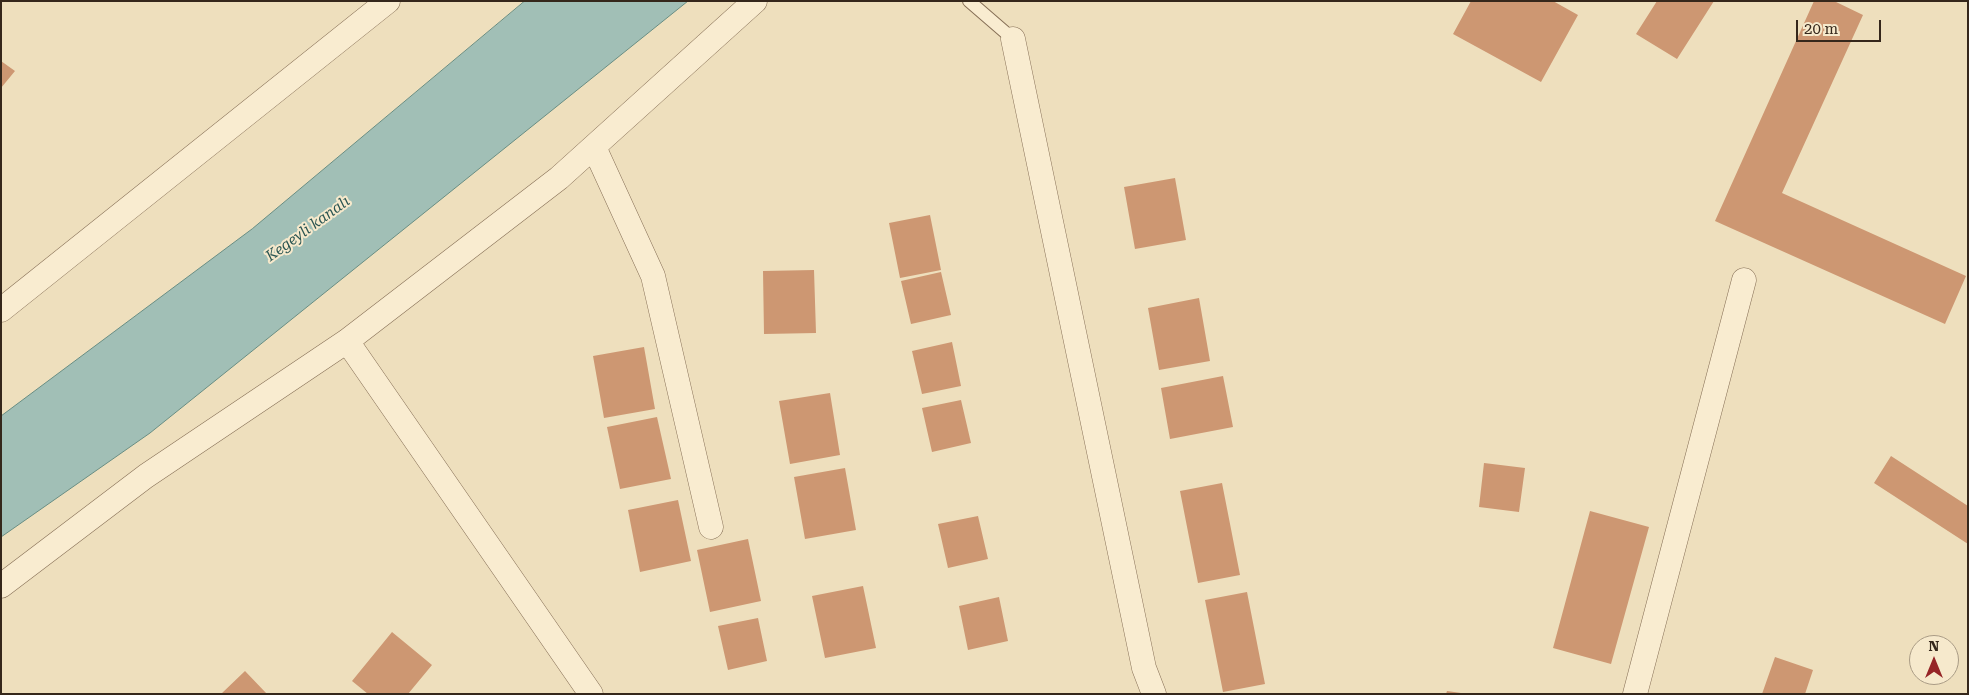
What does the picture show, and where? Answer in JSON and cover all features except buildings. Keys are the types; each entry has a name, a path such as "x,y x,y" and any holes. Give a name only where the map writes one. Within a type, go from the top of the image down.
{"street":[{"path":"1,310 388,1"},
{"path":"1,586 146,476 347,341 559,178 755,1"},
{"path":"1012,39 1144,668 1154,694"},
{"path":"594,147 653,276 711,527"},
{"path":"1635,694 1744,280"},
{"path":"347,341 591,694"}],"lane":[{"path":"969,1 1012,39"}],"water":[{"name":"Kegeyli kanalı","path":"525,1 688,1 150,433 1,537 1,416 252,229"}]}
